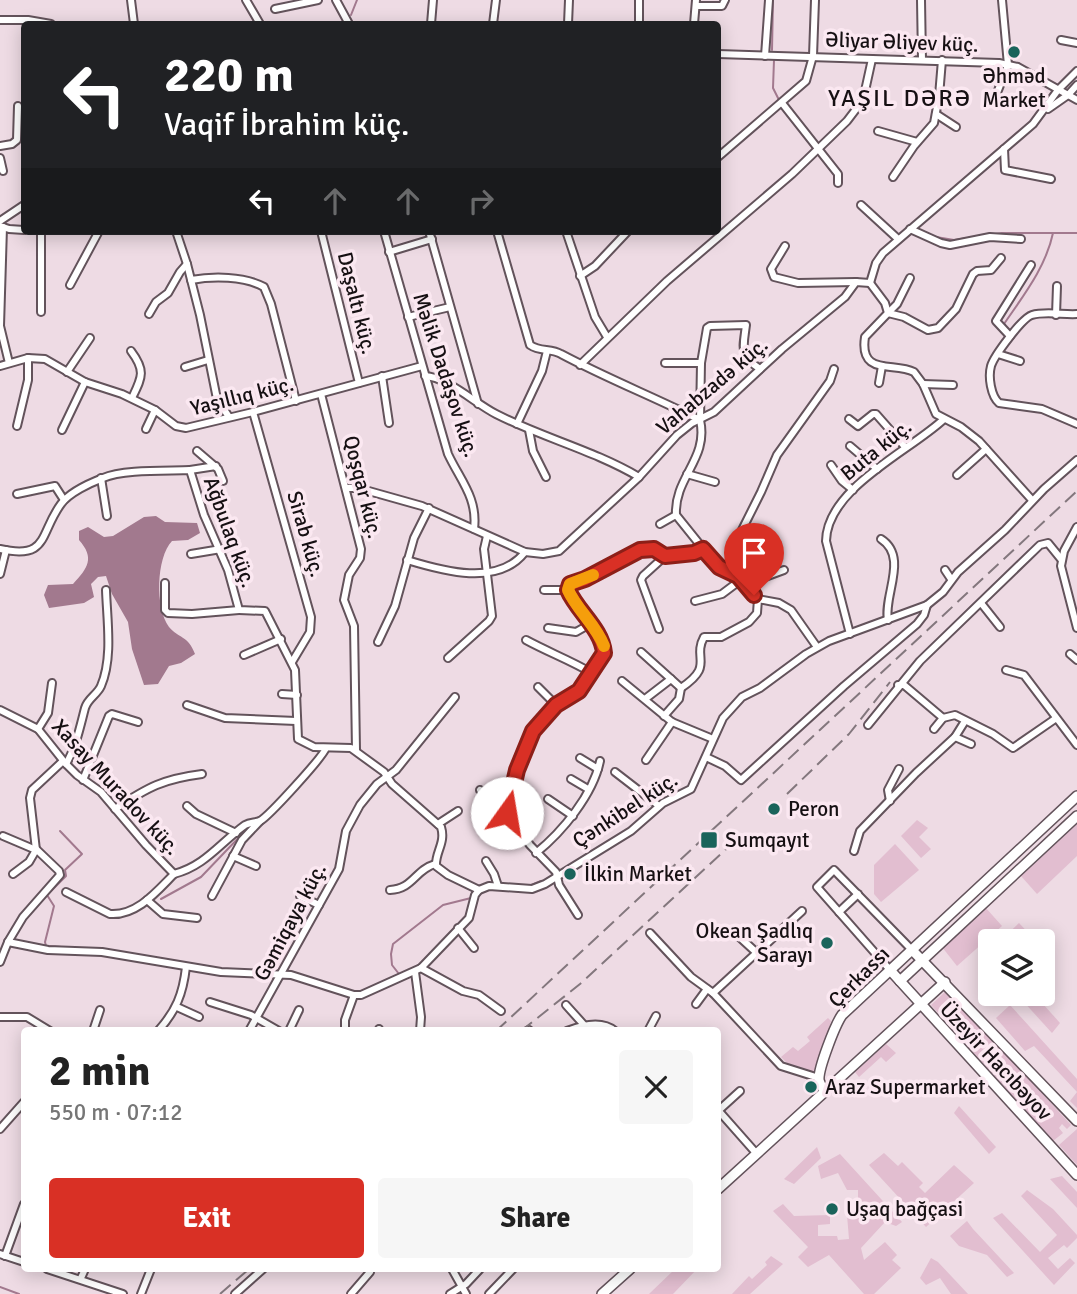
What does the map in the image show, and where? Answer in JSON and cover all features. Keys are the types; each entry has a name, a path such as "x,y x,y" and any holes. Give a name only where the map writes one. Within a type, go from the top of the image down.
{"street":[{"path":"131,0 134,21"},
{"path":"246,0 258,21"},
{"path":"275,9 318,0"},
{"path":"336,0 347,21"},
{"path":"431,21 433,0"},
{"path":"493,21 496,0"},
{"path":"568,21 569,0"},
{"path":"639,0 639,21"},
{"path":"694,21 696,3 722,6 725,0"},
{"path":"765,56 769,0"},
{"path":"721,155 806,81 813,56 816,0"},
{"path":"921,0 922,60"},
{"path":"993,103 1008,65 1002,0"},
{"path":"0,20 30,21"},
{"path":"1061,40 1077,43"},
{"name":"Əliyar Əliyev küç.","path":"721,54 942,60 1008,65 1018,67 1077,100"},
{"path":"721,234 820,149 859,107 872,59"},
{"path":"893,177 929,129 936,114 942,60"},
{"path":"1043,112 1058,90 1077,71"},
{"path":"870,283 878,258 1077,85"},
{"path":"782,103 838,174 838,183"},
{"path":"0,146 12,144 17,140 18,106"},
{"path":"936,114 956,127"},
{"path":"878,131 917,142"},
{"path":"1004,149 1005,170 1051,179"},
{"path":"0,158 3,171"},
{"path":"862,205 898,239"},
{"path":"9,363 0,313 1,225 21,208"},
{"path":"1,225 21,229"},
{"path":"910,229 950,245 990,237 1021,239"},
{"path":"41,235 41,312"},
{"path":"70,285 97,235"},
{"path":"177,235 191,280 217,399 229,417"},
{"name":"Daşaltı küç.","path":"322,235 359,383"},
{"name":"Məlik Dadaşov küç.","path":"385,235 448,454 473,501 474,529"},
{"path":"430,235 478,404"},
{"path":"498,235 530,345 537,350 558,352 580,365 700,420"},
{"path":"567,235 595,317 607,337"},
{"path":"580,276 595,266 624,235"},
{"path":"580,365 667,281 720,235"},
{"path":"389,252 432,239"},
{"path":"785,246 771,269 775,277 799,283 870,283 885,303 888,313"},
{"path":"888,313 904,317 928,330 938,328 956,309 974,274 977,271 991,270 1001,258"},
{"path":"149,314 156,302 168,293 187,264"},
{"path":"1010,336 996,321 1031,265"},
{"path":"191,280 216,278 251,282 264,287 271,304 296,401"},
{"path":"910,278 897,304 885,319 868,332 864,343 869,360 882,366 910,369 923,384 933,409 944,419 961,427 986,449 1032,500"},
{"name":"Vahabzadə küç.","path":"347,488 358,488 429,509 524,552 543,554 559,551 639,477 677,435 714,412 845,297 856,282"},
{"path":"1056,286 1056,315"},
{"path":"408,317 450,307"},
{"path":"1077,314 1032,315 1010,336 991,365 990,372 996,401 1004,405 1042,409 1077,424"},
{"path":"747,316 743,353 746,360 760,369"},
{"path":"746,325 707,328 701,363 702,441 678,497 676,515 719,567 744,582 758,599 786,606 817,647"},
{"path":"67,372 90,338"},
{"path":"131,351 139,363 142,375 132,398"},
{"path":"517,424 542,371 547,351"},
{"path":"998,354 1020,361"},
{"path":"0,366 28,358 28,380 17,426"},
{"name":"Yaşıllıq küç.","path":"28,358 45,359 85,382 132,398 180,428 296,401 422,366"},
{"path":"185,367 208,360"},
{"path":"665,363 701,363"},
{"path":"879,383 882,366"},
{"path":"732,573 739,536 777,455 830,381 834,369"},
{"path":"382,376 389,424"},
{"path":"425,376 439,379 478,404 529,430 611,461 639,477"},
{"path":"62,430 85,382"},
{"path":"923,384 953,384"},
{"name":"Qoşqar küç.","path":"321,394 362,554 349,575 344,600 354,626 356,750"},
{"path":"146,429 155,410"},
{"name":"Sirab küç.","path":"253,412 312,617 310,632 292,662"},
{"path":"849,419 858,426 876,414 905,447"},
{"name":"Buta küç.","path":"850,634 835,584 833,561 826,536 839,507 853,490 944,419"},
{"path":"529,430 533,451 546,477"},
{"path":"850,446 877,469"},
{"path":"957,475 986,449"},
{"path":"197,451 216,466 223,481"},
{"name":"Çənkibel küç.","path":"479,890 486,886 532,889 631,831 659,806 691,789 723,718 735,703 817,647 927,605 943,592 951,579 985,546 1006,530 1032,500 1077,460"},
{"path":"831,465 842,481 853,490"},
{"path":"190,470 216,466"},
{"name":"Ağbulaq küç.","path":"3,549 22,553 32,550 64,500 101,478 190,470 204,515 221,550 239,610 265,611 292,662 296,675 296,722"},
{"path":"687,474 715,482"},
{"path":"101,478 107,516"},
{"path":"17,494 55,486 64,500"},
{"path":"378,642 394,606 414,538 429,509"},
{"path":"660,524 676,515"},
{"path":"1061,559 1077,527"},
{"path":"449,658 489,621 492,615 484,549 487,536"},
{"path":"881,539 890,547 894,569 887,609 888,620"},
{"path":"868,725 920,661 1040,545 1048,543 1061,559 1077,628"},
{"path":"0,574 3,549"},
{"path":"507,813 528,739 556,705 579,691 604,653 602,640 577,607 568,590 570,584 640,550 654,549 665,556 694,553 703,549"},
{"path":"191,554 221,550"},
{"path":"407,560 451,571 486,573 511,565 524,552"},
{"path":"659,629 641,580 665,556"},
{"path":"695,601 718,596 744,582 784,570"},
{"path":"945,570 951,579"},
{"path":"164,583 164,610 168,613 239,610"},
{"path":"13,874 29,862 36,850 30,793 64,762 79,732 86,704 101,686 107,649 106,590"},
{"path":"551,600 547,590 568,590"},
{"path":"664,716 679,699 681,688 698,673 704,637 726,636 754,618 758,599"},
{"path":"981,603 1000,626"},
{"path":"706,757 726,766 741,780 917,624 927,605"},
{"path":"548,628 576,632 590,624"},
{"path":"244,655 281,639"},
{"path":"526,640 592,673"},
{"path":"641,652 681,688"},
{"path":"1070,654 1077,660"},
{"path":"1006,670 1024,675 1077,745"},
{"path":"645,699 671,679"},
{"path":"622,681 672,722 713,739"},
{"path":"38,729 48,713 52,683"},
{"path":"898,685 904,685 943,718"},
{"path":"538,687 556,705"},
{"path":"282,694 297,695"},
{"name":"Gəmiqaya küç.","path":"252,1027 342,862 343,840 352,818 377,784 396,770 454,696"},
{"path":"187,705 225,718 296,722 296,735 300,742 326,748 346,747 356,750 362,758 381,769 392,784 438,824 443,838 435,864"},
{"name":"Xasay Muradov küç.","path":"0,710 38,729 64,762 83,780 98,789 174,874 191,869 204,861 250,822 260,821 317,763 326,748"},
{"path":"934,729 943,718 955,715 993,734 1013,748 1055,719"},
{"path":"83,780 108,716 138,722"},
{"path":"854,851 860,831 916,773 956,737 965,721"},
{"path":"646,760 672,722"},
{"path":"956,737 971,744"},
{"path":"536,853 551,841 573,816 588,789 599,765 580,758"},
{"path":"890,801 888,790 899,769"},
{"path":"615,772 659,806"},
{"path":"115,809 138,793 170,778 202,774"},
{"path":"571,779 588,789"},
{"path":"480,790 507,813 536,853 556,872 556,877 578,915"},
{"name":"Çerkassı","path":"819,1078 833,1031 842,1015 1077,796"},
{"path":"548,799 573,816"},
{"path":"187,806 196,814 236,833"},
{"path":"438,824 458,811"},
{"name":"Çerkassı","path":"900,981 1077,816"},
{"path":"212,896 247,834 260,821"},
{"path":"0,962 8,942 31,906 60,876 59,871 36,850 3,836"},
{"path":"233,856 256,866"},
{"path":"486,861 498,886"},
{"path":"8,942 48,950 102,952 242,974 282,974 300,977 354,995 368,992 418,970 471,915 479,890 448,875 435,864"},
{"path":"390,890 406,887 427,866 435,864"},
{"path":"890,970 817,887 834,870 912,950"},
{"path":"66,892 110,914 130,910 147,900 174,874"},
{"path":"839,912 858,894"},
{"path":"300,897 319,905"},
{"path":"147,900 163,914 197,918"},
{"path":"696,1004 758,954 802,911"},
{"path":"458,928 474,948"},
{"path":"734,932 758,954"},
{"path":"650,933 778,1063 819,1078 824,1090"},
{"name":"Üzeyir Hacıbəyov","path":"912,950 1077,1121"},
{"path":"161,1027 177,1007 184,989 186,967"},
{"path":"418,970 463,991 479,995 500,1011"},
{"path":"418,970 420,1027"},
{"name":"Üzeyir Hacıbəyov","path":"890,970 1077,1175"},
{"path":"721,1181 756,1153 944,982"},
{"path":"345,1027 354,995"},
{"path":"210,1002 251,1015 272,1027"},
{"path":"566,1005 584,1025"},
{"path":"177,1007 199,1017"},
{"path":"94,1027 100,1010"},
{"path":"291,1027 299,1010"},
{"path":"651,1027 656,1016"},
{"path":"0,1017 27,1017 43,1027"},
{"path":"578,1027 609,1027"},
{"path":"721,1107 740,1091"},
{"path":"0,1129 21,1105"},
{"path":"721,1113 756,1153"},
{"path":"21,1211 3,1255 21,1261"},
{"path":"15,1226 21,1229"},
{"path":"57,1272 123,1294"},
{"path":"80,1279 84,1272"},
{"path":"141,1294 150,1272"},
{"path":"235,1294 260,1272"},
{"path":"351,1294 370,1272"},
{"path":"454,1272 466,1294"},
{"path":"450,1294 462,1287 477,1272"},
{"path":"489,1294 510,1272"},
{"path":"602,1294 627,1272"}],"shaded area":[{"path":"156,516 165,522 197,523 200,533 188,540 172,541 163,559 159,583 164,619 173,631 189,643 195,654 181,663 169,666 158,684 144,685 132,649 128,622 112,594 106,576 98,577 91,584 94,597 84,603 49,608 44,595 48,585 73,584 86,568 87,552 79,540 79,531 88,527 104,537 113,536 144,517"},
{"path":"917,820 928,828 919,837 931,849 921,858 901,836"},
{"path":"1077,824 1077,856 1037,894 1021,876"},
{"path":"895,844 919,870 881,902 874,894 874,865"},
{"path":"985,907 1002,926 999,929 978,929 978,947 957,966 942,947"},
{"path":"1019,923 1025,929 1013,929"},
{"path":"947,990 1071,1125 1067,1129 1062,1124 1059,1128 1063,1133 1053,1141 931,1005"},
{"path":"1011,1006 1077,1079 1077,1092 1034,1046 1025,1051 996,1018"},
{"path":"1027,1006 1045,1006 1060,1023 1052,1033"},
{"path":"828,1018 831,1021 816,1074 790,1066 781,1057 793,1047 798,1051 810,1041 807,1037"},
{"path":"886,1044 896,1053 886,1062 881,1057 859,1077 855,1072"},
{"path":"1077,1092 1077,1108 1070,1101"},
{"path":"959,1106 996,1147 989,1154 954,1113"},
{"path":"1077,1129 1077,1165 1059,1145"},
{"path":"817,1147 821,1158 794,1184 784,1179"},
{"path":"884,1153 898,1166 902,1162 923,1183 919,1187 925,1193 954,1165 974,1183 926,1227 869,1165"},
{"path":"840,1154 902,1222 896,1226 885,1222 861,1248 864,1260 885,1242 897,1255 892,1260 901,1268 874,1294 864,1294 829,1255 808,1267 798,1257 808,1247 773,1211 783,1204 794,1216 830,1215 830,1224 818,1225 818,1236 849,1239 847,1215 858,1215 858,1190 847,1190 838,1173 821,1179 818,1166"},
{"path":"1062,1176 1077,1192 1077,1208 1050,1179"},
{"path":"1027,1190 1053,1209 1077,1235 1067,1248 1064,1245 1048,1258 1058,1269 1070,1258 1075,1263 1054,1285 993,1218 1002,1213 1040,1252 1057,1235 1021,1196"},
{"path":"967,1221 1014,1273 1007,1277 987,1255 959,1246 950,1236"},
{"path":"771,1256 783,1264 750,1294 732,1294 749,1276 752,1279 767,1265 765,1262"},
{"path":"931,1258 968,1294 951,1294 940,1278 926,1285 920,1278"},
{"path":"672,1272 694,1272 673,1294 649,1294"}],"waterway":[{"path":"351,15 357,0"},
{"path":"772,50 773,0"},
{"path":"774,60 773,88 779,100"},
{"path":"936,237 954,240 1002,233 1077,233"},
{"path":"1004,324 1045,258 1053,233"},
{"path":"161,899 201,877 246,830"},
{"path":"60,831 82,854 65,870 66,876 47,895 54,906 46,946 61,947"},
{"path":"529,886 541,881"},
{"path":"479,886 494,883"},
{"path":"399,974 392,965 393,944 443,905 471,898"},
{"path":"0,1287 19,1294"}],"railway":[{"path":"500,1027 1077,491"},
{"path":"787,794 849,734 890,682"},
{"path":"526,1027 580,984 736,840"},
{"path":"220,1294 246,1272"}],"slow traffic":[{"path":"593,575 570,584 568,590 604,646"}],"place":[{"name":"Əhməd Market","path":"1014,52"},
{"name":"Peron","path":"774,809"},
{"name":"Sumqayıt","path":"709,840"},
{"name":"İlkin Market","path":"570,874"},
{"name":"Okean Şadlıq Sarayı","path":"827,943"},
{"name":"Araz Supermarket","path":"811,1087"},
{"name":"Uşaq bağçasi","path":"832,1209"}],"district":[{"name":"YAŞIL DƏRƏ","path":"900,98"}],"route":[{"path":"507,813 517,770 528,739 556,705 579,691 604,653 602,640 571,598 568,590 570,584 647,548 660,551 665,556 694,553 703,549 719,567 738,576 754,595"}]}
